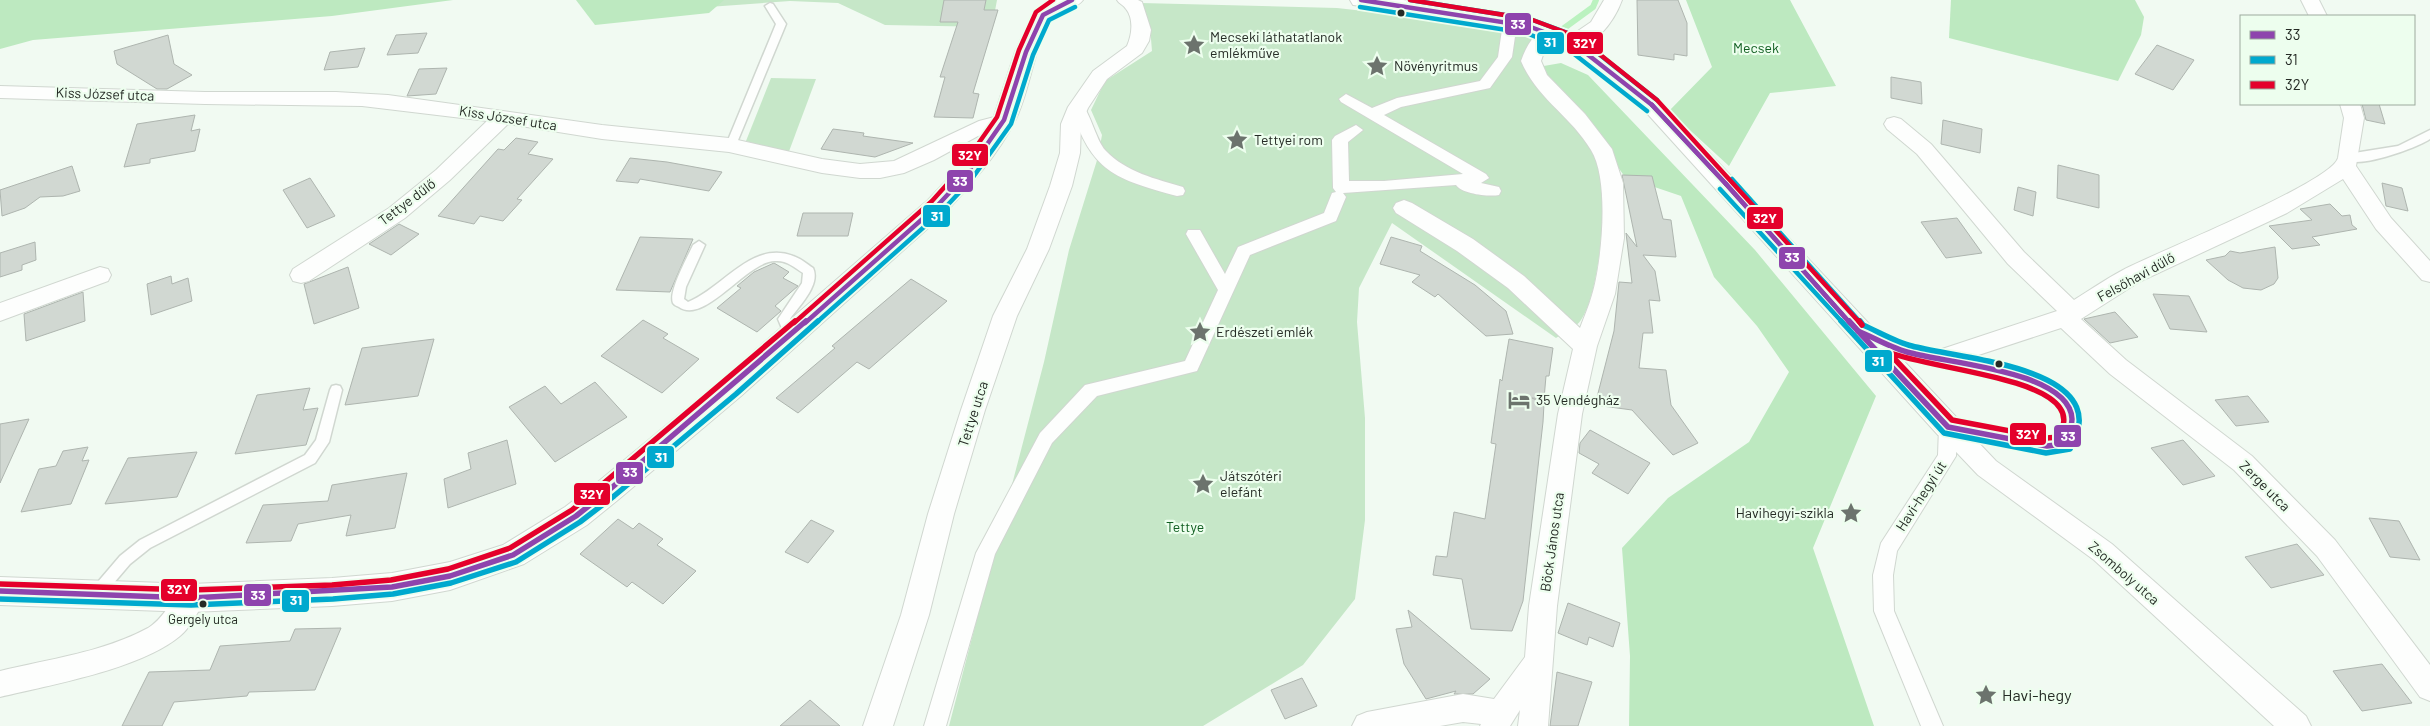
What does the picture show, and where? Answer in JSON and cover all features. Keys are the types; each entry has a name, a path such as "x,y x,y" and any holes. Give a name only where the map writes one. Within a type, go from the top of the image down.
{"street":[{"path":"0,591 191,598 332,592 392,587 450,576 513,555 547,535 602,496 937,206 965,176 1002,122 1026,52 1043,15 1059,5 1072,0"},
{"name":"Tettye utca","path":"878,726 914,615 941,514 973,410 1005,316 1038,249 1061,186 1070,153 1072,124 1078,108 1100,75 1134,49 1139,41 1142,30 1135,6 1126,0"},
{"path":"1362,0 1510,23 1573,43 1652,105 1688,141 1858,331 1948,427"},
{"path":"1573,43 1587,35 1609,15 1613,0"},
{"path":"2310,0 2318,15"},
{"path":"1374,113 1397,103 1485,85 1505,57 1510,23"},
{"name":"Böck János utca","path":"1534,726 1543,606 1570,414 1585,346 1604,294 1613,238 1612,183 1602,149 1578,118 1538,78 1531,61 1536,47 1547,36"},
{"name":"Kiss József utca","path":"0,92 91,92 202,98 334,98 412,103 604,132 731,145 823,168 856,171 882,170 907,166 972,131 985,125 1002,122"},
{"path":"1340,190 1481,178 1346,98"},
{"path":"2350,105 2354,118 2347,162 2369,206 2391,235 2430,274"},
{"path":"1078,108 1091,142 1100,155 1128,175 1178,191"},
{"name":"Tettye dűlő","path":"301,275 398,213 442,175 503,117"},
{"name":"Zerge utca","path":"1894,124 1924,149 2016,258 2118,366 2243,463 2326,548 2430,688"},
{"path":"935,726 986,553 1046,438 1091,390 1191,366 1244,250 1330,217 1340,190 1338,164 1341,154 1340,140 1356,130"},
{"name":"Felsőhavi dűlő","path":"1858,331 1909,354 1939,359 2069,315 2131,276 2279,208 2347,162"},
{"path":"1443,181 1493,191"},
{"path":"1404,208 1465,245 1516,282 1585,346"},
{"path":"1194,234 1226,289"},
{"path":"0,312 100,275"},
{"name":"Havi-hegyi út","path":"1932,726 1884,611 1883,574 1888,549 1947,456 1948,427"},
{"name":"Zsomboly utca","path":"1948,427 1987,468 2103,552 2257,693 2296,726"},
{"path":"0,684 130,650 155,639 172,627 191,598"},
{"path":"1366,726 1464,708 1498,720 1540,659"}],"lane":[{"path":"731,145 781,24 770,6"},
{"path":"2347,162 2414,144 2430,134"},
{"path":"698,245 680,287 678,301 687,307 700,304 762,258 775,255 786,256 800,262 809,271 808,284 784,319 790,335"},
{"path":"1939,359 2022,376 2040,383 2057,392 2067,403 2074,418 2073,433 2064,444 2047,446 1948,427"},
{"path":"96,594 125,560 145,544 310,459 322,442 336,390"}],"green space":[{"path":"0,0 453,0 332,16 33,40 0,49"},
{"path":"576,0 724,0 709,13 595,25"},
{"path":"590,0 997,0 992,27 885,25 838,3 790,1 597,15"},
{"name":"Mecsek","path":"1686,0 1790,0 1836,86 1770,93 1729,166 1669,111 1712,67"},
{"path":"1951,0 2135,0 2144,17 2141,35 2118,81 1949,38"},
{"name":"Tettye","path":"1141,3 1337,8 1463,22 1538,38 1525,70 1578,127 1591,145 1597,161 1601,182 1602,206 1599,259 1594,284 1588,305 1579,323 1556,338 1392,223 1359,288 1357,322 1365,418 1365,520 1355,599 1303,665 1203,726 949,726 1044,362 1069,250 1098,157 1102,135 1091,110 1105,81 1152,51 1150,27"},
{"path":"1561,63 1588,75 1755,250 1876,396 1813,548 1874,726 1629,726 1630,656 1622,548 1668,498 1749,442 1789,372 1757,326 1714,277 1681,196 1625,177 1569,99 1538,67"},
{"path":"771,78 816,79 788,154 746,141"}],"building":[{"path":"944,0 986,0 984,10 998,10 973,93 979,94 973,118 934,117 945,77 940,77 958,22 940,22"},
{"path":"1637,0 1678,0 1687,23 1687,56 1674,54 1674,60 1638,55"},
{"path":"427,33 418,53 387,55 396,35"},
{"path":"168,35 174,64 192,75 167,89 157,89 117,64 114,51"},
{"path":"2157,45 2194,60 2173,90 2135,74"},
{"path":"365,48 358,67 324,70 330,52"},
{"path":"447,68 436,94 407,96 419,69"},
{"path":"1891,77 1921,82 1922,104 1891,98"},
{"path":"2362,105 2379,105 2385,124 2366,120"},
{"path":"195,115 191,131 200,129 195,151 150,159 150,163 124,167 137,124"},
{"path":"1943,120 1982,129 1980,153 1941,144"},
{"path":"833,129 864,133 863,136 913,143 875,157 821,149"},
{"path":"516,138 538,142 528,154 553,159 517,199 522,200 503,221 480,216 474,224 438,216 498,149 504,150"},
{"path":"630,158 667,162 722,172 709,191 640,179 638,183 616,181"},
{"path":"2058,165 2099,175 2099,208 2057,198"},
{"path":"72,166 80,191 63,196 40,197 25,208 2,216 0,190"},
{"path":"1622,175 1652,176 1663,219 1671,220 1676,257 1643,255 1655,271 1660,301 1649,300 1653,333 1643,333 1639,368 1666,370 1671,405 1698,443 1673,455 1632,410 1595,405 1614,331 1619,282 1632,283 1626,233 1637,247"},
{"path":"310,178 335,216 307,228 283,190"},
{"path":"2382,183 2402,188 2408,211 2386,206"},
{"path":"2018,187 2036,192 2033,216 2014,210"},
{"path":"2330,204 2342,216 2350,215 2352,225 2357,229 2312,237 2320,245 2292,249 2269,226 2312,220 2300,209"},
{"path":"803,213 853,213 848,236 797,236"},
{"path":"1957,218 1982,253 1946,258 1921,222"},
{"path":"399,224 419,234 391,255 369,244"},
{"path":"640,237 693,239 670,292 616,290"},
{"path":"1391,237 1422,246 1420,251 1475,285 1506,311 1513,334 1486,336 1438,294 1435,297 1412,282 1420,275 1380,264"},
{"path":"35,242 36,260 22,265 22,270 0,277 0,253"},
{"path":"2275,247 2278,278 2274,284 2261,290 2243,288 2228,280 2206,260 2225,256 2230,251 2240,253"},
{"path":"774,263 789,272 783,278 798,286 775,306 781,311 757,332 717,308 741,288 737,286 754,272"},
{"path":"348,267 359,308 314,324 304,284"},
{"path":"171,276 172,284 188,278 192,301 151,315 147,284"},
{"path":"911,279 947,301 869,369 857,362 798,413 776,398 835,348 832,346"},
{"path":"83,292 85,321 26,341 24,314"},
{"path":"2153,294 2189,296 2207,332 2170,329"},
{"path":"2115,312 2138,337 2110,343 2084,319"},
{"path":"643,320 668,334 663,338 699,359 662,393 601,356"},
{"path":"434,339 418,396 345,405 362,348"},
{"path":"1509,339 1553,348 1549,376 1546,376 1544,399 1532,398 1544,404 1523,601 1512,631 1471,629 1462,579 1433,575 1436,556 1447,557 1454,512 1485,519 1496,444 1491,443 1500,379 1502,381"},
{"path":"595,382 627,417 555,462 509,407 545,386 561,404"},
{"path":"310,388 303,410 318,408 306,445 235,454 257,395"},
{"path":"2248,396 2269,422 2236,426 2215,400"},
{"path":"29,419 0,483 0,424"},
{"path":"1590,430 1650,463 1628,494 1592,473 1599,464 1579,453 1580,443"},
{"path":"507,440 516,484 448,508 444,479 471,469 468,453"},
{"path":"2183,440 2215,476 2183,485 2151,448"},
{"path":"88,447 82,461 89,460 71,504 21,512 39,469 56,466 63,451"},
{"path":"197,452 177,497 105,504 128,458"},
{"path":"407,473 395,528 346,536 351,515 298,524 291,541 246,543 263,505 328,501 332,485"},
{"path":"2369,518 2399,521 2420,560 2390,557"},
{"path":"618,519 633,529 639,523 663,539 657,545 696,571 663,604 632,582 627,587 580,554"},
{"path":"811,520 834,531 808,563 785,552"},
{"path":"2297,544 2324,575 2271,588 2245,557"},
{"path":"1568,603 1620,623 1613,647 1589,637 1587,645 1558,633"},
{"path":"1408,610 1490,679 1473,694 1454,694 1456,691 1426,699 1404,664 1396,629 1412,627"},
{"path":"341,628 315,690 249,692 247,696 174,702 162,726 122,726 149,672 210,670 220,646 290,641 295,629"},
{"path":"2382,664 2412,703 2362,711 2333,671"},
{"path":"1557,672 1592,682 1578,726 1550,726"},
{"path":"1302,678 1317,706 1285,719 1271,690"},
{"path":"810,700 840,726 780,726"}],"waterway":[{"path":"1556,34 1593,7 1596,0"}],"transit line":[{"name":"32Y","path":"0,584 191,590 332,585 391,580 448,569 510,548 572,510 604,484 726,382 932,201 959,171 997,117 1019,50 1036,12 1053,0"},
{"name":"33","path":"0,591 191,598 332,592 392,587 450,576 513,555 576,516 609,490 731,388 937,206 965,176 1004,120 1026,52 1043,15 1072,0"},
{"name":"33","path":"1361,0 1528,26 1573,43 1652,105"},
{"name":"31","path":"1410,0 1530,19 1576,36 1657,100"},
{"name":"32Y","path":"1410,0 1530,19 1578,37 1657,100 1862,325"},
{"name":"31","path":"0,599 191,605 333,599 393,594 451,583 516,562 580,522 614,496 736,394 942,211 971,180 1011,124 1033,55 1049,20 1075,7"},
{"name":"31","path":"1360,7 1526,33 1569,50 1647,111"},
{"name":"33","path":"1652,105 1726,184"},
{"name":"33","path":"1652,105 1726,184"},
{"name":"31","path":"1720,189 1944,433 2046,453 2070,449 2079,434 2081,419 2077,405 2061,388 2024,369 1911,346 1863,325 1732,179"},
{"name":"33","path":"1726,184 1858,331"},
{"name":"33","path":"1726,184 1858,331"},
{"name":"33","path":"1858,331 1909,353 2022,376 2056,393 2070,409 2072,419 2064,444 2047,446 1948,427 1858,331"},
{"name":"32Y","path":"1888,352 1908,360 2020,383 2038,391 2055,402 2061,409 2064,417 2064,426 2059,437 2047,438 1952,420 1888,352"}],"place":[{"name":"Mecseki láthatatlanok emlékműve","path":"1194,45"},
{"name":"Növényritmus","path":"1377,66"},
{"name":"Tettyei rom","path":"1237,140"},
{"name":"Erdészeti emlék","path":"1200,332"},
{"name":"35 Vendégház","path":"1519,400"},
{"name":"Játszótéri elefánt","path":"1203,484"},
{"name":"Havihegyi-szikla","path":"1851,513"},
{"name":"Gergely utca","path":"203,604"},
{"name":"Havi-hegy","path":"1986,695"}]}
